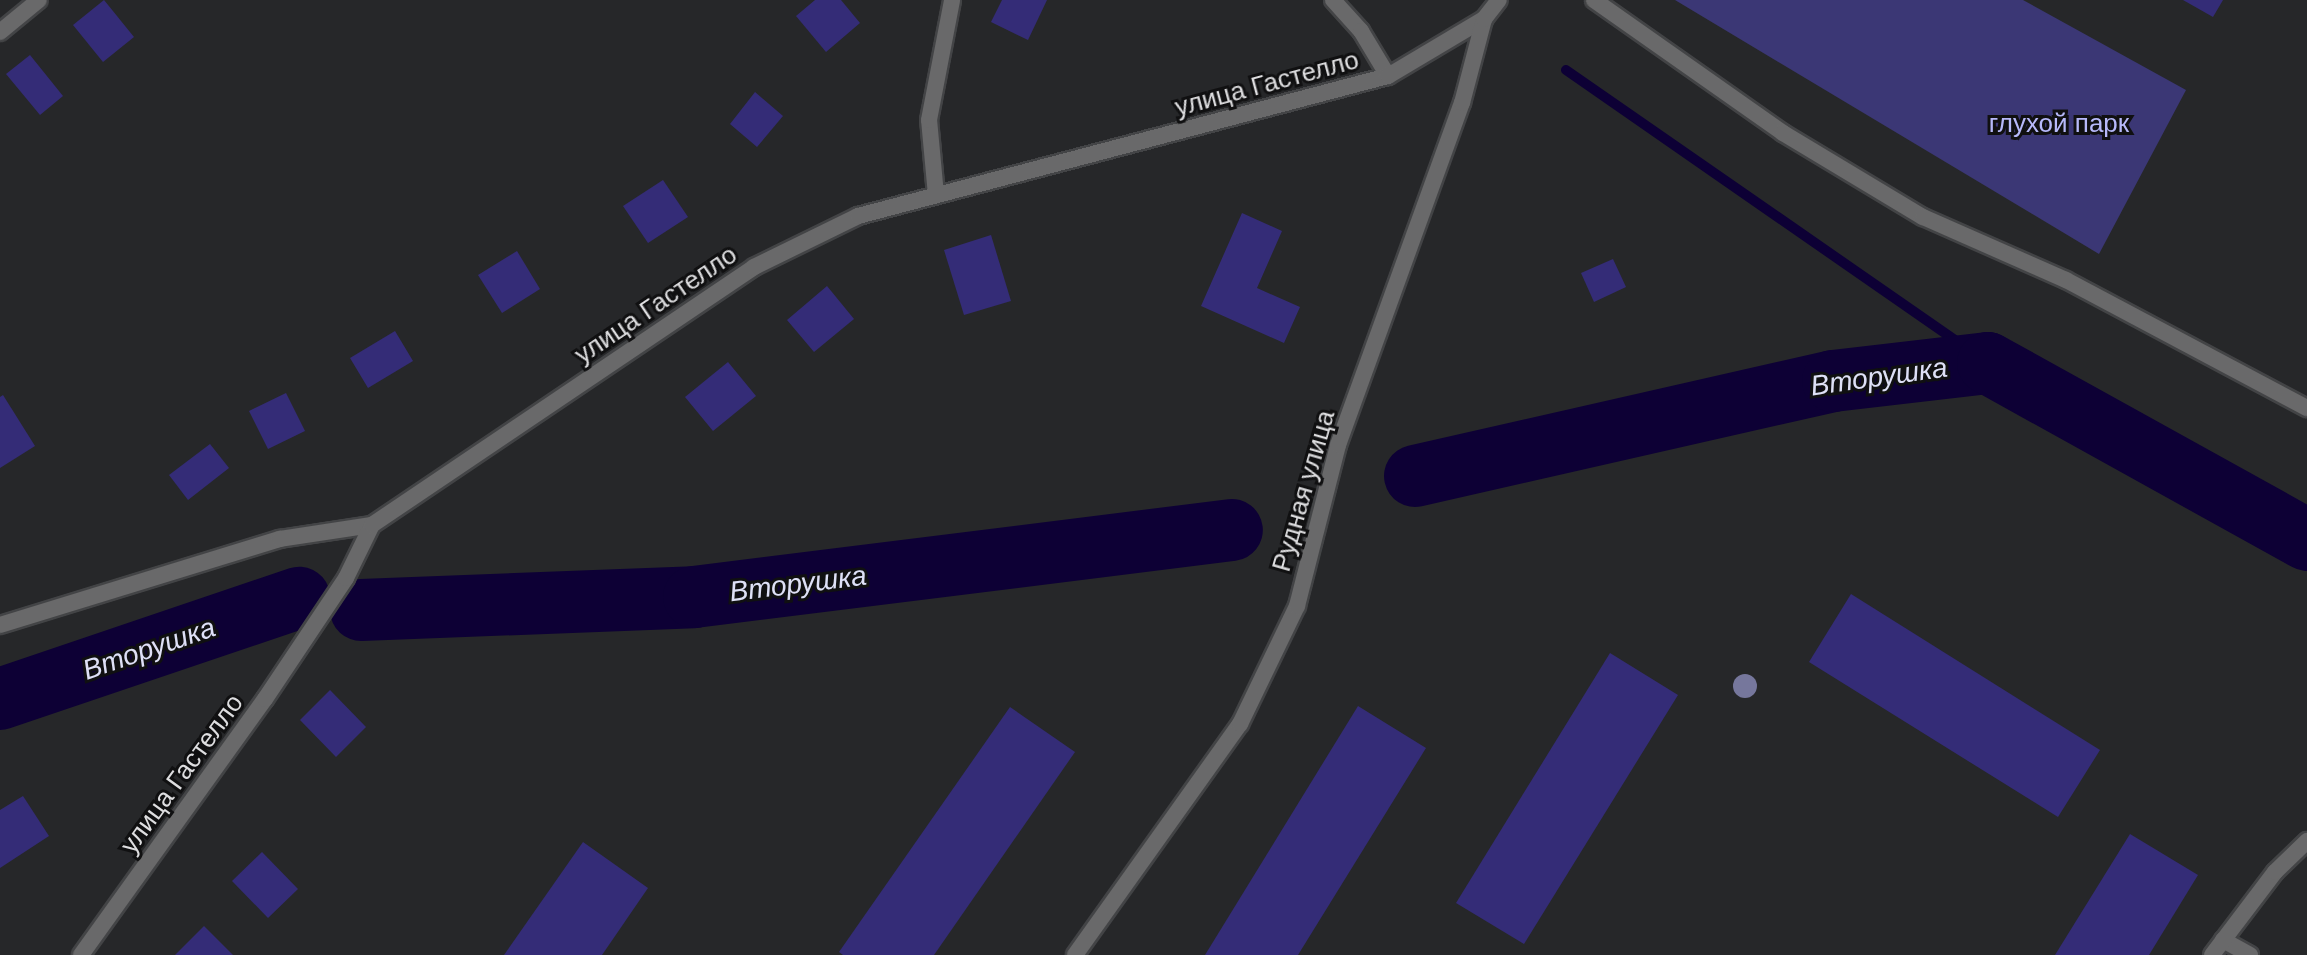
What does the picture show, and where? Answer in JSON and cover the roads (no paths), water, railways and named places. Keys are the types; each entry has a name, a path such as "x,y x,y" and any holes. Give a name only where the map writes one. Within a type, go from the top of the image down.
{"street":[{"path":"0,32 39,0"},
{"path":"936,195 929,120 952,0"},
{"path":"1333,0 1361,31 1388,76"},
{"name":"Рудная улица","path":"1075,955 1240,724 1297,606 1338,445 1462,103 1484,19 1499,0"},
{"path":"1594,0 1783,133 1923,217 2066,280 2307,408"},
{"name":"улица Гастелло","path":"81,955 265,699 346,578 372,525 754,267 858,216 1388,76 1484,19"},
{"path":"0,625 280,539 372,525"},
{"path":"2212,955 2275,872 2307,841"},
{"path":"2223,940 2250,955"}],"waterway":[{"path":"1566,70 1988,363"},
{"name":"Вторушка","path":"1415,476 1833,381 1988,363 2307,540"},
{"name":"Вторушка","path":"361,610 694,597 1232,530"},
{"name":"Вторушка","path":"0,699 299,598"}],"park label":[{"name":"глухой парк","path":"2059,124"}]}
